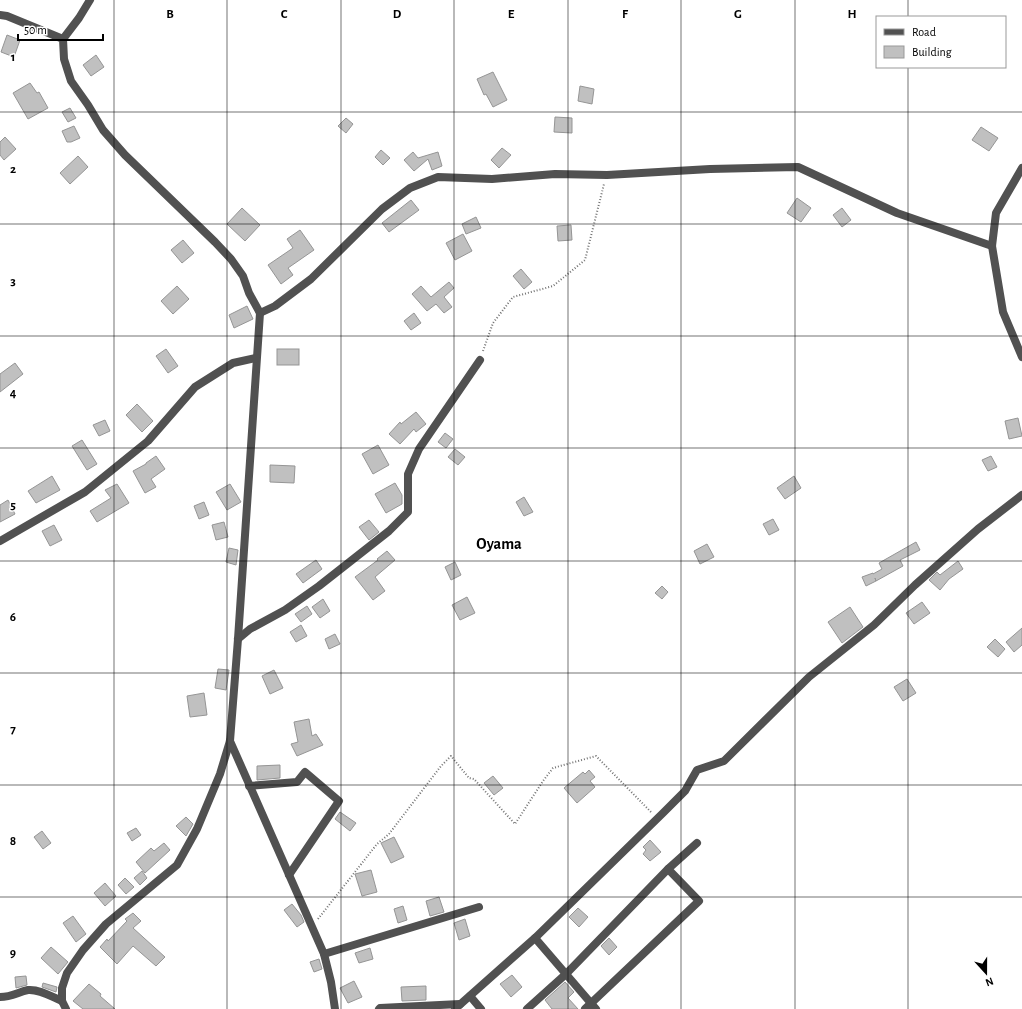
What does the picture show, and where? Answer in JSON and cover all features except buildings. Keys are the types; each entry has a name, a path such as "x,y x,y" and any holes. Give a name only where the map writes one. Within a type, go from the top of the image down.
{"street":[{"path":"66,1009 62,1001 62,988 67,973 83,950 106,924 177,865 197,829 220,774 230,741 260,313 249,294 243,276 231,260 215,242 125,155 103,130 88,104 71,81 64,60 63,39 79,18 90,0"},
{"path":"0,15 63,39"},
{"path":"260,313 275,306 311,279 382,209 410,188 438,177 492,179 555,174 607,175 710,169 798,167 897,213 992,246"},
{"path":"1022,168 996,213 992,246 1003,312 1022,357"},
{"path":"0,541 85,492 148,441 195,387 233,363 256,358"},
{"path":"238,639 250,629 285,610 318,586 389,531 408,512 408,474 419,449 480,360"},
{"path":"380,1009 458,1007 535,938 685,792 696,770 724,761 809,677 874,625 915,585 978,529 1022,495"},
{"path":"230,741 311,928 324,954 332,982 335,1009"},
{"path":"249,786 297,782 305,772 339,801 289,875"},
{"path":"527,1009 566,974 668,869 697,843"},
{"path":"535,938 566,974 590,1007 699,901 668,869"},
{"path":"324,954 479,907"},
{"path":"0,997 9,997 28,990 38,991 62,1001"},
{"path":"470,996 481,1009"}],"path":[{"path":"480,360 493,323 514,298 553,286 585,260 607,175"},
{"path":"311,928 377,844 389,834 441,766 451,756 469,778 474,779 515,824 553,768 596,756 658,818"}],"district":[{"name":"Oyama","path":"499,544"}]}
